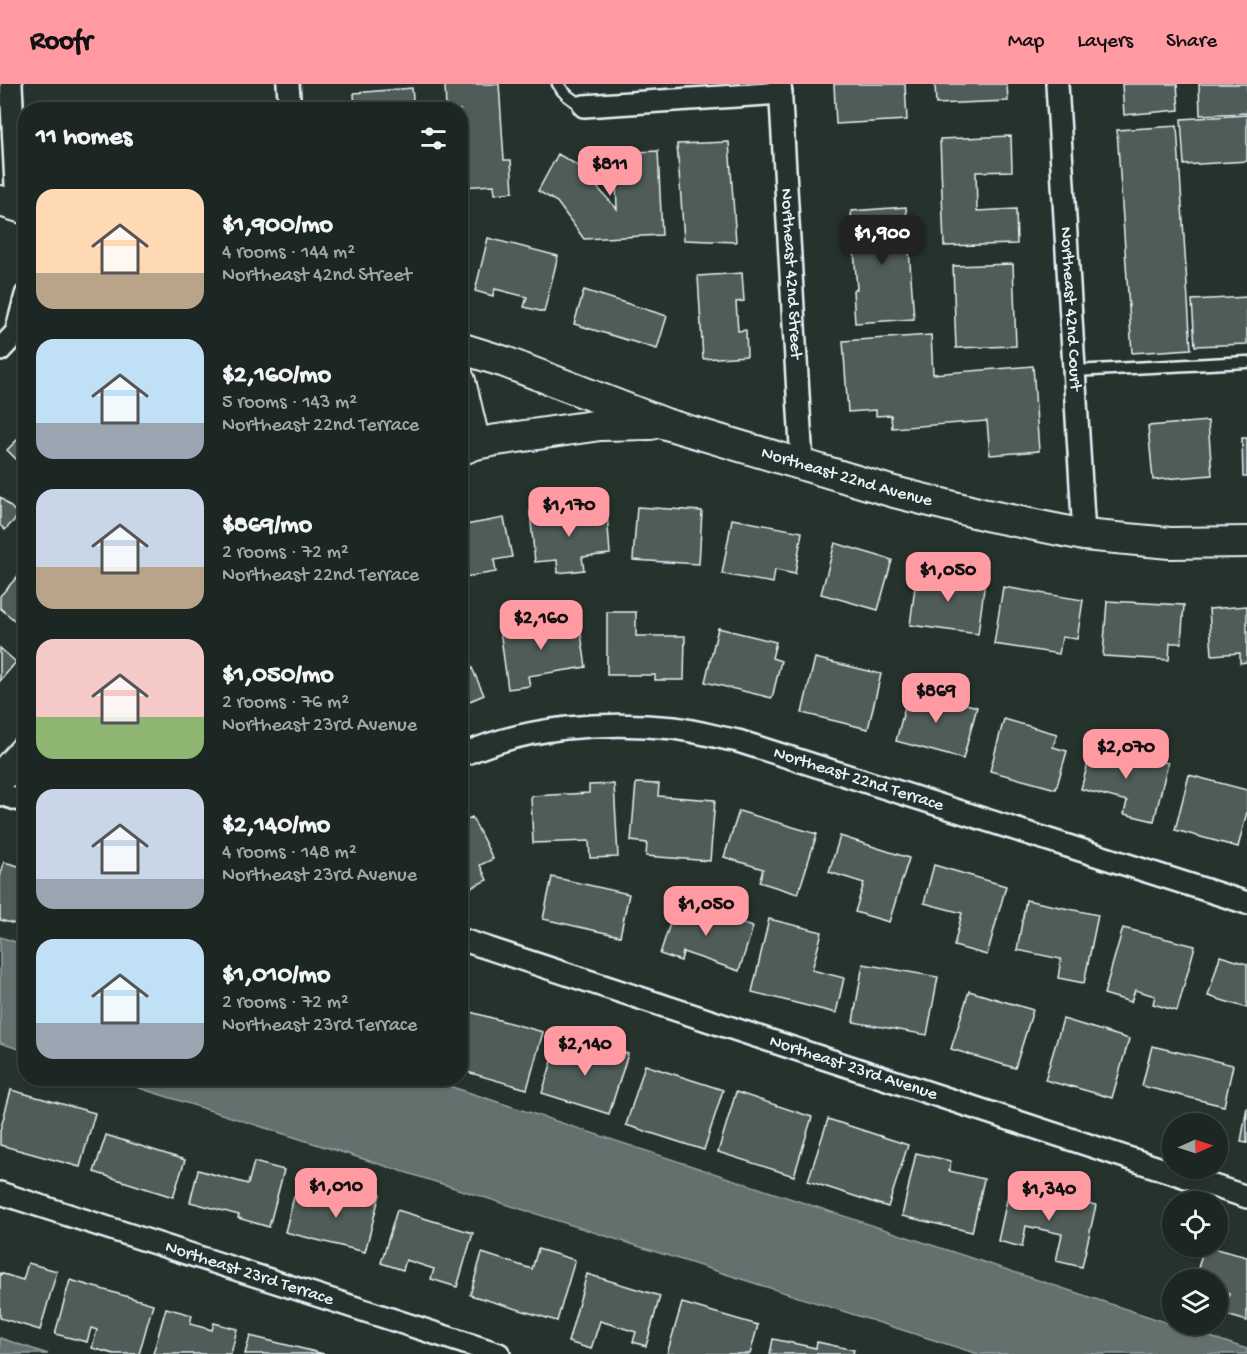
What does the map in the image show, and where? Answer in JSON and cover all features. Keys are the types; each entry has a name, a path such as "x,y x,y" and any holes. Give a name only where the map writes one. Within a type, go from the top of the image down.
{"street":[{"path":"11,84 14,206"},
{"path":"288,84 289,102"},
{"name":"Northeast 42nd Court","path":"1057,84 1084,535"},
{"path":"584,106 781,89"},
{"name":"Northeast 42nd Street","path":"781,89 802,464"},
{"path":"0,350 16,333 18,325"},
{"name":"Northeast 22nd Avenue","path":"468,350 505,362 666,424 894,492 986,515 1084,535 1170,543 1247,542"},
{"path":"468,447 600,425 666,424"},
{"name":"Northeast 22nd Terrace","path":"468,753 518,736 578,727 632,725 676,729 738,741 1247,903"},
{"path":"0,778 18,758"},
{"path":"0,794 18,799"},
{"name":"Northeast 23rd Avenue","path":"468,942 1247,1197"},
{"name":"Northeast 23rd Terrace","path":"0,1193 499,1354"}],"lane":[{"path":"558,84 574,102 584,106"},
{"path":"1074,371 1247,362"}],"shaded area":[{"path":"0,937 18,943 18,1049 0,1043"},
{"path":"133,1086 449,1086 1162,1321 1162,1335 1205,1335 1247,1349 1247,1354 978,1354"},
{"path":"0,1338 48,1354 0,1354"}],"building":[{"path":"445,84 499,84 504,160 511,160 513,192 495,194 494,185 468,187 468,102 446,102"},
{"path":"834,84 905,84 907,120 836,124"},
{"path":"935,84 1007,84 1008,101 936,104"},
{"path":"1122,84 1177,84 1179,110 1124,115"},
{"path":"1199,84 1247,84 1247,113 1200,115"},
{"path":"412,88 413,102 355,102 354,93"},
{"path":"1247,115 1247,161 1184,165 1181,119"},
{"path":"1177,126 1191,349 1132,353 1117,130"},
{"path":"1011,136 1012,171 976,172 977,211 1016,209 1017,244 944,246 940,139"},
{"path":"729,142 736,242 684,240 677,144"},
{"path":"658,151 662,235 584,239 557,202 538,191 558,154 577,165 617,209 615,153"},
{"path":"906,207 914,319 855,323 853,290 857,289 851,211"},
{"path":"488,238 558,256 544,312 524,307 527,297 495,289 493,296 475,291"},
{"path":"1013,264 1016,346 956,348 953,266"},
{"path":"742,273 744,301 736,302 738,331 746,330 747,356 703,359 698,276"},
{"path":"584,290 667,316 657,349 574,324"},
{"path":"1247,297 1247,344 1195,346 1192,300"},
{"path":"931,335 933,374 1033,366 1039,451 990,455 987,421 892,428 891,415 876,416 876,410 848,412 843,341"},
{"path":"1208,421 1212,475 1153,480 1148,426"},
{"path":"1242,438 1247,438 1247,477 1243,477"},
{"path":"18,439 18,461 7,450"},
{"path":"0,497 18,516 5,530 0,525"},
{"path":"637,507 702,511 699,564 633,560"},
{"path":"558,509 558,517 607,513 610,554 582,557 584,570 558,573 557,560 535,562 530,512"},
{"path":"504,518 512,557 494,560 496,572 468,577 468,525"},
{"path":"732,519 802,532 795,574 775,570 773,583 722,574"},
{"path":"835,543 892,560 878,610 821,594"},
{"path":"917,572 985,581 978,634 910,625"},
{"path":"18,576 18,623 0,608 0,596"},
{"path":"1003,587 1083,600 1077,639 1062,637 1059,654 994,644"},
{"path":"1107,601 1184,605 1181,643 1170,643 1169,660 1103,656"},
{"path":"1247,606 1247,662 1240,663 1240,653 1212,655 1209,609"},
{"path":"607,612 636,612 636,636 685,636 684,680 655,680 655,675 607,675"},
{"path":"579,620 586,667 528,676 530,686 508,689 500,630"},
{"path":"718,628 776,642 772,658 781,661 772,698 705,682"},
{"path":"0,648 16,662 0,681"},
{"path":"815,658 881,674 868,729 802,713"},
{"path":"468,659 484,695 468,702"},
{"path":"910,688 977,707 963,759 896,741"},
{"path":"1004,719 1057,734 1053,747 1067,751 1056,789 990,771"},
{"path":"1093,744 1168,763 1154,821 1124,814 1127,801 1081,789"},
{"path":"1189,775 1247,790 1247,812 1238,847 1175,830"},
{"path":"636,783 659,784 658,796 715,800 710,861 646,856 647,843 631,841"},
{"path":"614,784 618,857 590,858 589,841 533,843 531,796 589,793 589,785"},
{"path":"739,811 817,834 798,894 759,882 763,869 724,857"},
{"path":"472,817 493,859 480,865 487,880 468,889 468,819"},
{"path":"840,836 909,858 889,922 855,912 864,883 829,872"},
{"path":"4,862 18,866 18,925 0,920 0,877"},
{"path":"934,865 1006,886 987,955 954,946 962,913 924,903"},
{"path":"552,877 629,894 620,936 543,919"},
{"path":"1026,900 1098,915 1084,983 1058,978 1061,959 1017,950"},
{"path":"677,902 753,927 739,971 683,952 681,961 660,954"},
{"path":"769,919 822,932 812,970 844,978 836,1013 752,992"},
{"path":"1123,928 1195,946 1177,1011 1153,1004 1155,996 1135,990 1131,1002 1104,994"},
{"path":"1220,956 1247,964 1247,1008 1208,996"},
{"path":"863,964 938,977 927,1035 853,1022"},
{"path":"969,991 1033,1010 1015,1068 951,1049"},
{"path":"468,1011 543,1032 527,1089 468,1072"},
{"path":"1063,1019 1129,1039 1112,1098 1045,1080"},
{"path":"558,1042 605,1057 609,1047 628,1054 609,1114 542,1093"},
{"path":"1152,1046 1233,1065 1224,1106 1142,1086"},
{"path":"645,1065 723,1090 704,1150 626,1125"},
{"path":"11,1090 95,1113 80,1167 0,1145 0,1131"},
{"path":"736,1092 812,1117 794,1176 718,1152"},
{"path":"1247,1107 1247,1143 1241,1142"},
{"path":"828,1119 908,1145 888,1207 808,1181"},
{"path":"106,1135 185,1160 173,1197 94,1172"},
{"path":"916,1153 951,1161 949,1171 984,1179 972,1232 902,1216"},
{"path":"254,1162 284,1170 269,1227 238,1218 239,1215 190,1202 198,1170 248,1184"},
{"path":"342,1184 380,1194 365,1252 285,1232 294,1197 336,1207"},
{"path":"1010,1186 1096,1205 1082,1267 1056,1261 1062,1234 1026,1226 1022,1247 998,1241"},
{"path":"397,1210 473,1233 457,1287 431,1279 434,1269 406,1260 403,1270 381,1263"},
{"path":"538,1249 575,1260 557,1321 470,1295 482,1253 532,1269"},
{"path":"1228,1252 1247,1257 1247,1321 1228,1315 1228,1269 1198,1269 1201,1257 1228,1257"},
{"path":"28,1263 57,1271 40,1330 0,1318 0,1273 23,1280"},
{"path":"587,1274 660,1296 646,1346 633,1342 636,1332 600,1321 591,1349 568,1342"},
{"path":"70,1280 153,1304 139,1354 114,1354 92,1348 97,1330 91,1328 87,1342 55,1334"},
{"path":"682,1303 758,1325 750,1354 667,1354"},
{"path":"166,1308 192,1315 190,1324 212,1330 214,1323 237,1329 231,1354 153,1354"},
{"path":"250,1336 324,1354 245,1354"},
{"path":"773,1339 816,1348 817,1342 854,1350 853,1354 770,1354"}]}
